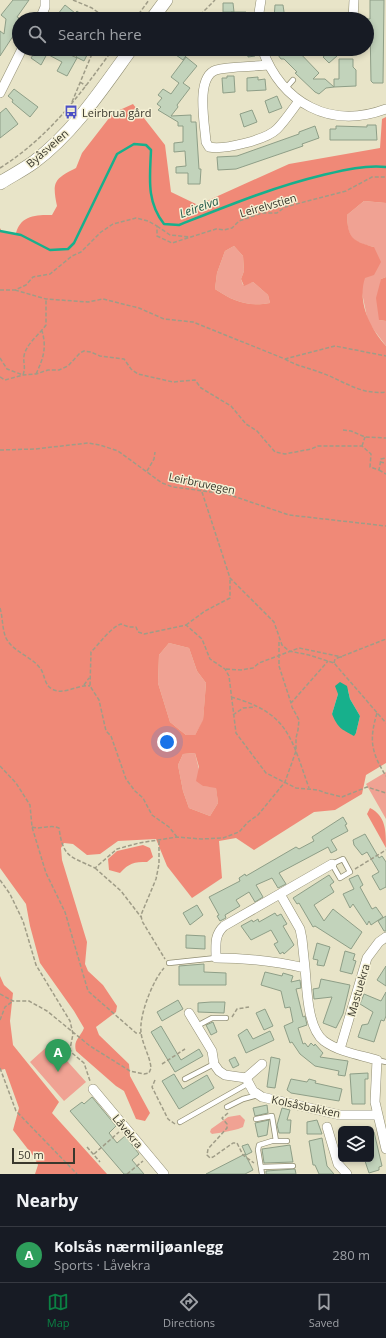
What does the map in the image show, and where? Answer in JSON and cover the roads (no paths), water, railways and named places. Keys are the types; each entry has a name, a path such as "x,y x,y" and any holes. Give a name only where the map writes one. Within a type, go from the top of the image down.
{"main road":[{"path":"157,12 166,0"},
{"name":"Byåsveien","path":"0,183 34,162 67,132 93,101 126,56"}],"street":[{"path":"43,12 45,0"},
{"path":"259,12 261,0"},
{"path":"353,12 354,0"},
{"path":"0,93 18,56"},
{"path":"265,56 268,65 285,88 299,102 322,113 340,117 372,114 386,109"},
{"path":"268,65 215,71 207,76 202,87 206,142 209,147 214,148 234,145 258,139 276,130 299,102"},
{"path":"305,968 275,961 252,958 216,958 216,938 218,932 224,926 332,864"},
{"path":"280,894 300,929 310,1009 315,1029 324,1041 340,1049 381,1061 375,1102 386,1149"},
{"name":"Mastuekra","path":"340,1049 367,958 378,942 386,937"},
{"path":"189,1013 212,1051 214,1064 219,1071 225,1075 247,1080 262,1064"},
{"name":"Kolsåsbakken","path":"247,1080 253,1091 259,1095 340,1115 378,1115"},
{"name":"Låvekra","path":"93,1089 164,1174"},
{"path":"327,1127 338,1164 347,1174"}],"lane":[{"path":"285,88 292,80"},
{"path":"343,859 350,872 340,878 332,864 343,859"},
{"path":"169,963 216,958"},
{"path":"197,1026 212,1018 226,1018"},
{"path":"185,1079 214,1064"},
{"path":"180,1122 247,1080"},
{"name":"Kolsåsbakken","path":"227,1106 243,1099 259,1095"},
{"path":"256,1119 272,1116 276,1141"},
{"path":"262,1174 258,1166 259,1145 276,1141 287,1141"},
{"path":"258,1166 293,1166"}],"waterway":[{"name":"Leirelva","path":"0,231 21,235 50,250 68,249 74,243 117,154 134,144 146,145 151,150 150,188 154,207 164,224 179,225 268,191 323,175 362,167 386,167"}],"place":[{"name":"Leirbrua gård","path":"71,112"},
{"name":"Kolsås nærmiljøanlegg","path":"58,1072"}]}
